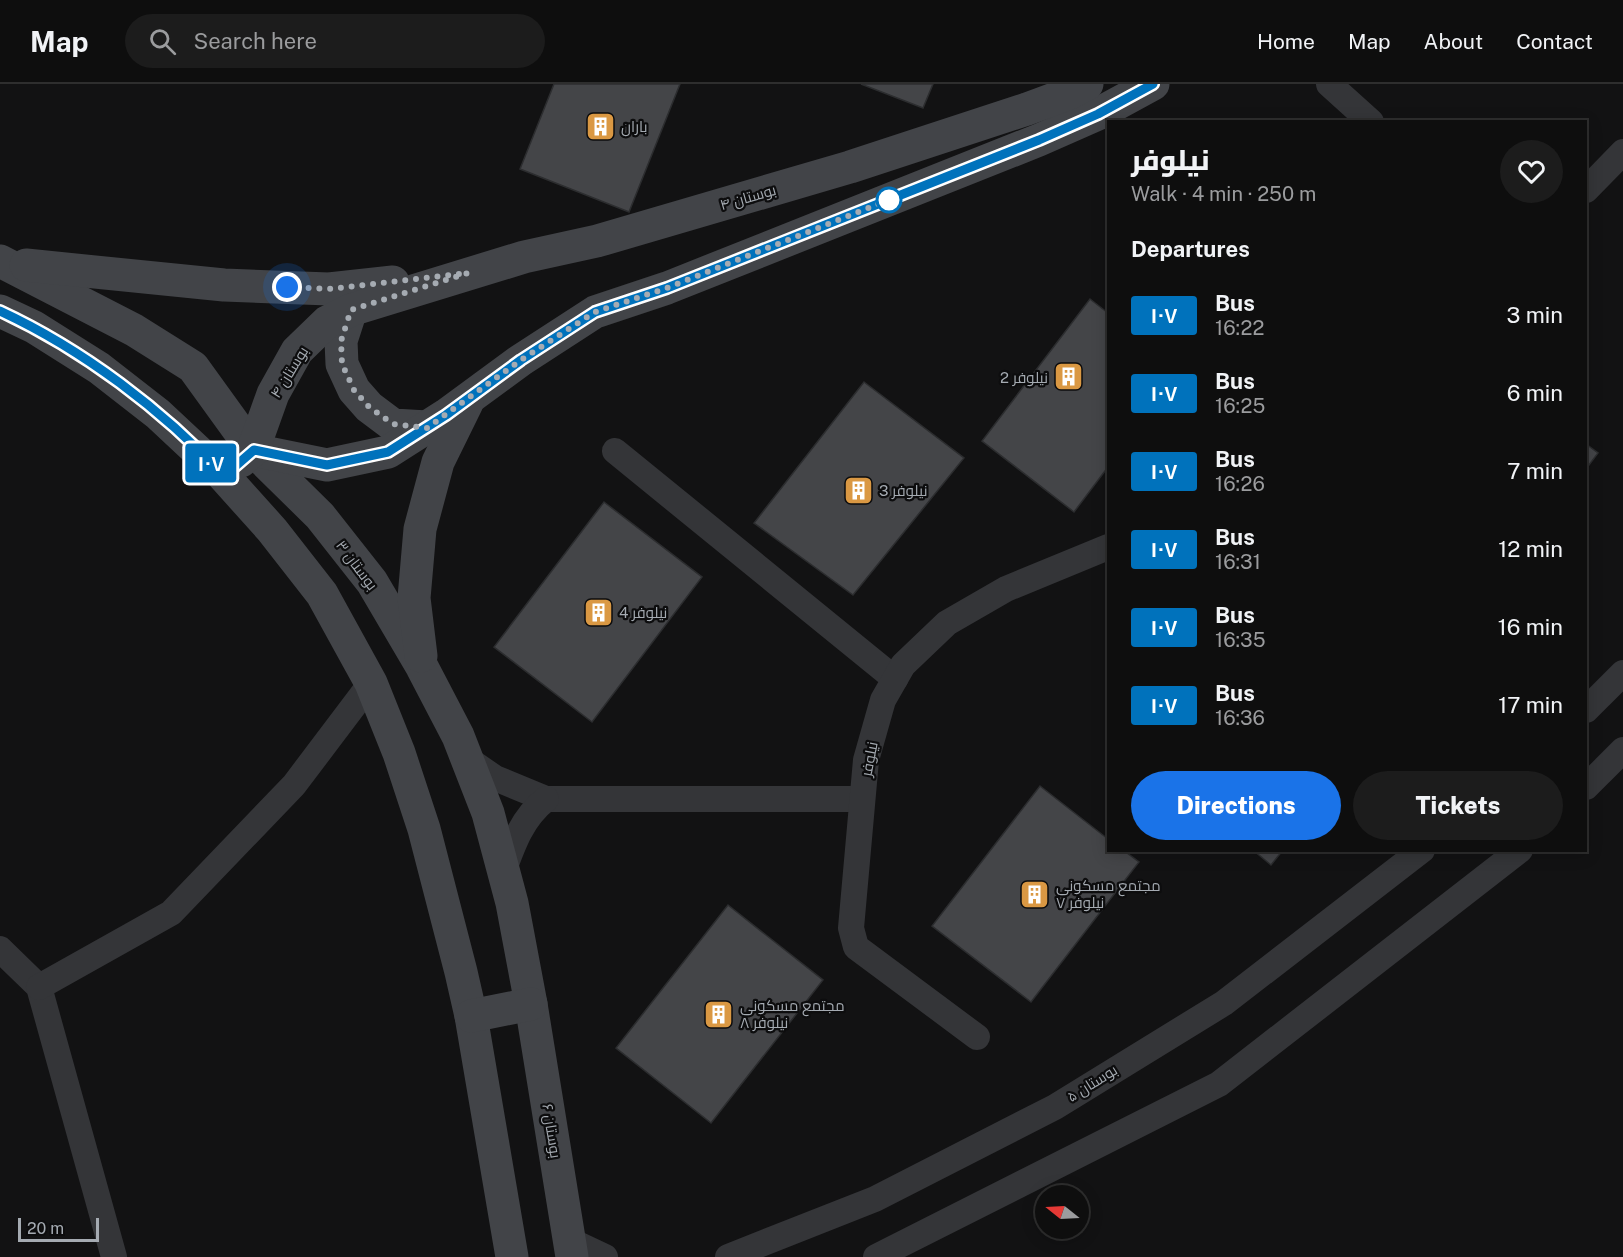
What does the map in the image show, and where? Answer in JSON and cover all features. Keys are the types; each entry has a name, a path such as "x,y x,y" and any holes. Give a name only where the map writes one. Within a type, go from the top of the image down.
{"street":[{"name":"بوستان ۴","path":"254,450 273,394 297,351 327,322 351,310 468,273 525,257 597,241 850,167 1027,109 1087,84"},
{"path":"224,476 254,450 327,465 388,452 427,428 521,360 595,312 667,288 1039,140 1098,114 1153,84"},
{"path":"1329,84 1369,120"},
{"path":"1587,189 1623,152"},
{"path":"3,262 224,285 329,289 468,273"},
{"name":"بوستان ۳","path":"3,262 134,330 193,367 254,450 320,516 372,582 422,667 458,736 488,813 512,903 531,1004"},
{"path":"0,310 34,327 99,368 159,414 224,476 269,527 322,594 371,683 399,753 424,829 471,1016 512,1257"},
{"path":"351,310 341,341 342,364 354,390 369,407 393,424 427,428"},
{"path":"159,414 172,413 183,407 194,383 193,367"},
{"path":"422,667 414,598 420,529 438,462 469,399"},
{"path":"615,451 895,679"},
{"path":"269,527 267,507 270,498 277,492 285,490 298,494"},
{"name":"نیلوفر","path":"977,1037 856,947 851,928 866,760 883,700 903,665 947,624 1006,589 1107,547"},
{"path":"1587,709 1623,673"},
{"path":"39,987 171,913 294,785 371,683"},
{"path":"1587,786 1623,750"},
{"path":"466,759 495,778 546,799 862,799"},
{"path":"503,872 523,824 532,810 546,799"},
{"name":"بوستان ۵","path":"728,1257 875,1199 1055,1107 1224,1003 1419,852"},
{"path":"876,1257 1219,1084 1517,852"},
{"path":"0,949 39,987 114,1257"},
{"path":"471,1016 531,1004"},
{"name":"بوستان ۶","path":"531,1004 570,1249"},
{"path":"570,1249 604,1257"}],"building":[{"name":"باران","path":"554,84 680,84 629,212 520,169"},
{"path":"861,84 933,84 923,108"},
{"name":"نیلوفر 2","path":"1090,299 1107,312 1107,468 1074,512 982,441"},
{"name":"نیلوفر 3","path":"864,382 964,458 853,595 754,523"},
{"path":"1587,445 1598,453 1587,468"},
{"name":"نیلوفر 4","path":"604,502 702,577 592,722 494,647"},
{"name":"مجتمع مسکونی نیلوفر ۷","path":"1040,786 1107,838 1107,852 1126,852 1139,862 1031,1002 932,926"},
{"path":"1255,852 1281,852 1271,865"},
{"name":"مجتمع مسکونی نیلوفر ۸","path":"728,905 823,980 711,1123 616,1048"}],"bus line":[{"name":"۱۰۷","path":"0,311 34,327 99,368 159,414 224,476 254,450 327,465 388,452 446,415 521,360 595,312 667,288 1039,140 1098,114 1153,84"}],"place":[{"name":"باران","path":"600,126"},
{"name":"نیلوفر 2","path":"1069,377"},
{"name":"نیلوفر 3","path":"858,490"},
{"name":"نیلوفر 4","path":"598,612"},
{"name":"مجتمع مسکونی نیلوفر ۷","path":"1035,894"},
{"name":"مجتمع مسکونی نیلوفر ۸","path":"719,1014"}],"route":[{"path":"287,287 329,289 468,273 351,310 341,341 342,364 354,390 369,407 393,424 427,428 521,360 595,312 667,288 896,197 889,200"}]}
